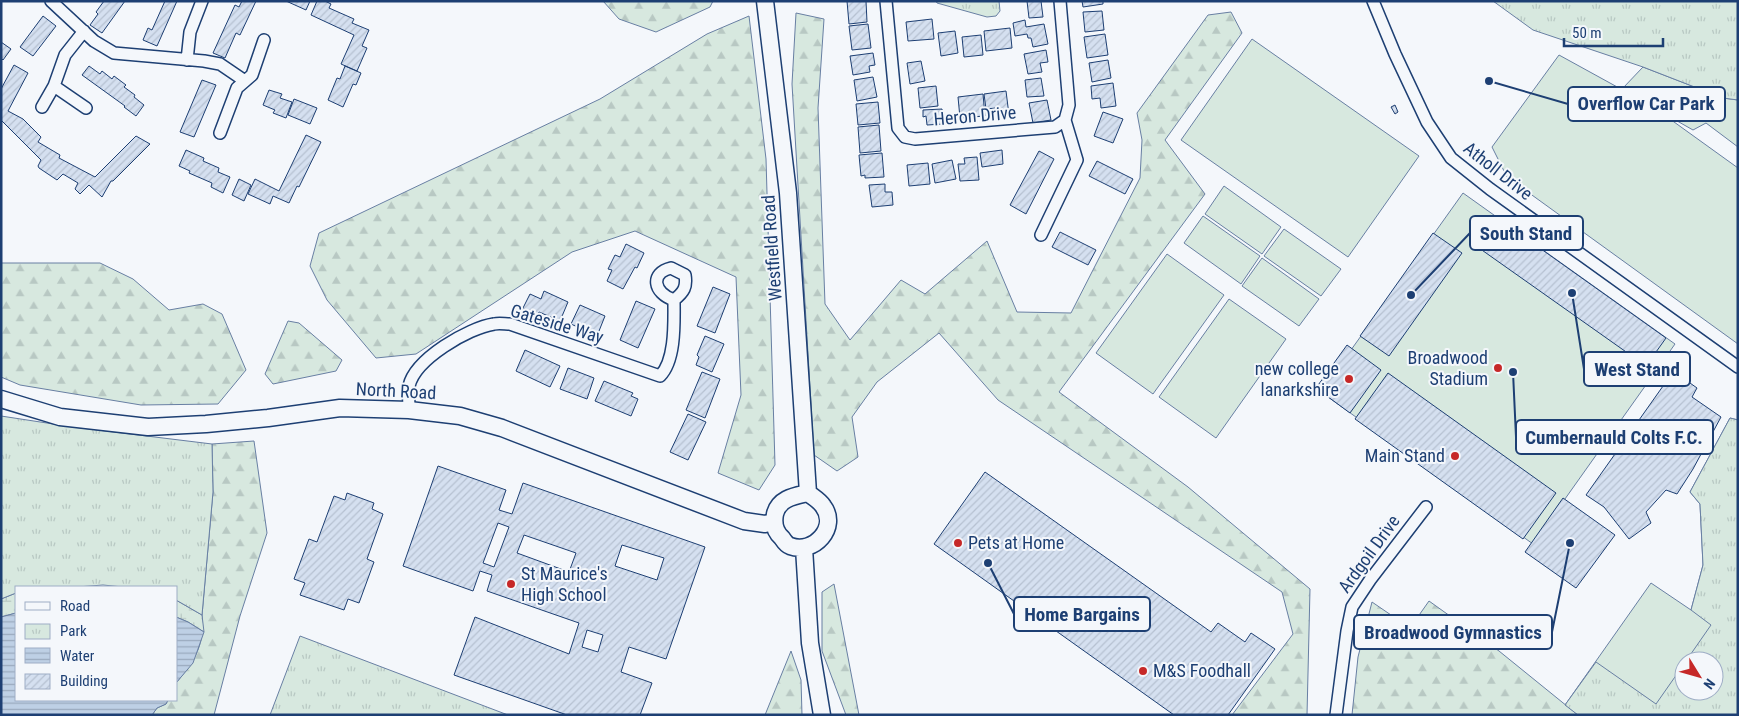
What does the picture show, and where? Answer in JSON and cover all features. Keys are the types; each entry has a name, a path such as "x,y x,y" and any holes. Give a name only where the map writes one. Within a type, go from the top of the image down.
{"main road":[{"name":"Westfield Road","path":"765,1 788,194 808,493"},
{"name":"North Road","path":"1,399 60,417 148,427 215,423 340,408 409,410 460,416 502,428 744,521 766,524 774,522"},
{"path":"808,493 823,505 828,517 828,524 823,536 814,545 804,548 790,546 777,533 774,522 776,511 788,497 808,493"},
{"path":"804,548 810,642 822,715"}],"street":[{"path":"52,1 94,41 114,53 220,64 245,81"},
{"path":"187,60 190,32 202,1"},
{"name":"Heron Drive","path":"886,1 898,128 906,137 915,139 1055,127 1065,120"},
{"path":"1041,235 1077,160 1065,120 1069,105 1060,1"},
{"name":"Atholl Drive","path":"1373,1 1395,54 1427,122 1452,158 1490,189 1738,367"},
{"path":"42,107 54,86 65,55 84,31"},
{"path":"220,133 237,88 252,75 264,40"},
{"path":"54,86 86,108"},
{"name":"Gateside Way","path":"409,410 409,386 418,370 436,352 459,338 494,324 510,324 660,376 668,360 674,331 674,300"},
{"name":"Ardgoil Drive","path":"1336,715 1352,607 1426,506"}],"green space":[{"path":"603,1 713,1 710,7 656,32 619,19"},
{"path":"936,1 999,1 1000,11 996,16 987,17 937,3"},
{"path":"1493,1 1738,1 1738,100 1723,98 1643,67 1533,30"},
{"path":"1231,12 1242,33 1165,140 1205,194 1059,392 1188,487 1310,589 1307,715 1232,715 1293,634 1282,592 998,400 939,333 877,382 852,417 858,457 837,471 814,455 792,84 796,13 824,19 818,108 825,304 850,340 901,280 925,294 987,241 1017,312 1071,313 1140,178 1142,140 1137,113 1208,15"},
{"path":"749,16 766,159 775,465 759,490 718,473 741,395 736,277 635,231 572,252 416,354 376,358 327,300 310,266 319,233 600,99 707,34"},
{"path":"1252,39 1419,156 1348,257 1181,140"},
{"path":"1559,55 1650,105 1623,88 1643,67 1723,98 1738,100 1738,147 1706,123 1693,130 1656,109 1738,168 1738,344 1507,177 1492,147"},
{"path":"1224,186 1281,227 1262,254 1205,214"},
{"name":"Broadwood Stadium","path":"1463,193 1675,344 1533,544 1321,392"},
{"path":"1203,216 1260,256 1241,284 1184,243"},
{"path":"1284,229 1341,269 1321,296 1264,256"},
{"path":"1167,254 1224,295 1153,394 1096,353"},
{"path":"1262,258 1319,299 1299,326 1242,286"},
{"path":"1,263 100,263 133,279 169,310 203,304 222,314 246,370 218,404 141,405 20,385 1,377"},
{"path":"1229,299 1286,339 1216,438 1159,397"},
{"path":"288,321 299,323 342,360 336,371 273,384 265,374"},
{"path":"1,416 212,444 213,492 202,615 178,601 178,586 15,586 15,593 1,599"},
{"path":"1730,418 1738,420 1738,715 1578,715 1565,705 1651,583 1691,610 1703,565 1700,504 1690,492"},
{"path":"1730,418 1738,420 1738,715 1578,715 1565,705 1596,662 1656,704 1674,678 1674,701 1724,701 1724,651 1693,651 1711,625 1691,610 1703,565 1700,504 1690,492"},
{"path":"254,441 267,533 240,616 214,715 152,715 157,708 166,704 168,701 178,701 178,680 197,652 202,635 202,615 213,492 212,444"},
{"path":"834,584 859,715 846,715 822,651 822,592"},
{"path":"15,593 15,613 1,617 1,599"},
{"path":"178,601 202,615 204,632 178,618"},
{"path":"1429,601 1499,651 1578,715 1352,715 1358,657 1372,602 1410,628"},
{"path":"300,636 508,715 270,715"},
{"path":"791,651 801,680 802,715 765,715"}],"water":[{"path":"15,613 15,701 168,701 166,704 157,708 152,715 1,715 1,617"},
{"path":"178,618 204,632 193,663 178,681"}],"building":[{"path":"104,1 125,1 102,33 90,25"},
{"path":"165,1 177,1 157,46 143,40 148,28 152,30"},
{"path":"242,1 256,1 240,35 236,33 225,58 213,53 235,5 239,7"},
{"path":"286,1 310,1 306,10"},
{"path":"317,1 325,1 331,4 329,8 354,19 352,23 369,30 362,46 367,48 357,71 341,64 354,35 311,15"},
{"path":"847,1 866,1 867,22 849,24"},
{"path":"1027,1 1041,1 1043,17 1029,18"},
{"path":"1082,1 1103,1 1103,4 1083,7"},
{"path":"1102,11 1104,30 1085,32 1083,12"},
{"path":"43,16 56,26 33,56 20,47"},
{"path":"932,19 934,39 908,41 906,22"},
{"path":"1025,20 1026,27 1044,24 1048,44 1033,47 1031,38 1028,38 1027,34 1015,36 1013,23"},
{"path":"868,24 871,48 852,50 849,26"},
{"path":"1010,28 1012,48 986,51 984,31"},
{"path":"955,31 958,53 941,56 938,33"},
{"path":"1105,34 1108,55 1087,58 1084,37"},
{"path":"981,35 983,55 964,57 962,37"},
{"path":"1,42 11,49 3,60 1,58"},
{"path":"1046,50 1048,62 1040,63 1042,72 1028,74 1024,54"},
{"path":"873,53 875,65 869,66 870,72 853,75 850,56"},
{"path":"1108,60 1111,78 1092,82 1089,63"},
{"path":"921,61 925,81 910,84 907,63"},
{"path":"14,65 28,73 8,111 23,119 41,137 38,142 60,155 59,158 95,177 136,136 150,144 111,181 102,197 89,185 80,194 75,189 78,183 63,174 57,180 39,168 41,160 1,120 1,89"},
{"path":"89,66 100,74 102,71 112,79 114,76 126,85 124,87 144,105 136,116 82,75"},
{"path":"345,66 361,73 356,85 353,84 343,107 328,100 337,78 340,79"},
{"path":"873,77 877,97 857,101 854,80"},
{"path":"1041,78 1044,96 1027,97 1025,80"},
{"path":"202,80 216,85 194,137 180,132"},
{"path":"1113,83 1116,106 1101,108 1100,98 1092,99 1091,86"},
{"path":"936,86 938,106 920,108 918,88"},
{"path":"269,90 282,94 280,98 292,102 286,118 273,113 275,110 263,105"},
{"path":"1006,91 1009,115 997,116 996,108 986,109 984,94"},
{"path":"983,94 985,116 960,118 958,97"},
{"path":"294,99 317,108 310,124 288,115"},
{"path":"1047,100 1051,120 1033,123 1029,103"},
{"path":"878,102 880,123 858,125 856,104"},
{"path":"1395,105 1398,112 1395,114 1391,107"},
{"path":"942,109 943,124 927,125 926,116 923,117 923,110"},
{"path":"1103,112 1123,119 1113,143 1094,136"},
{"path":"879,125 881,151 860,153 858,127"},
{"path":"306,135 321,142 289,203 273,196 270,204 248,194 255,179 279,191"},
{"path":"186,150 204,158 203,161 219,168 218,172 230,177 223,193 211,187 212,183 189,173 190,171 179,166"},
{"path":"1002,150 1003,164 982,167 980,153"},
{"path":"1039,151 1054,159 1026,214 1010,205"},
{"path":"882,153 884,177 865,178 865,175 861,176 859,155"},
{"path":"977,157 979,180 960,181 958,164 965,164 964,158"},
{"path":"952,160 956,179 935,183 932,164"},
{"path":"1097,161 1133,179 1125,194 1089,176"},
{"path":"928,163 930,184 909,186 907,165"},
{"path":"239,179 251,185 244,201 232,195"},
{"path":"885,184 885,192 892,192 893,205 872,207 869,185"},
{"path":"1499,219 1666,338 1646,366 1479,248"},
{"path":"1060,232 1096,250 1088,265 1052,247"},
{"path":"1433,233 1462,253 1389,356 1360,336"},
{"path":"626,244 644,253 637,268 635,267 623,289 607,281 612,270 608,269 615,255 620,257"},
{"path":"713,287 730,294 715,333 697,326"},
{"path":"544,291 568,302 560,321 539,312 535,319 521,312 530,294 541,299"},
{"path":"636,301 655,309 638,348 620,340"},
{"path":"580,305 605,316 597,336 571,324"},
{"path":"705,336 724,344 712,372 696,365 699,357 697,355"},
{"name":"new college lanarkshire","path":"1347,345 1381,370 1350,413 1316,388"},
{"path":"525,350 560,366 550,387 516,371"},
{"path":"568,368 594,378 587,399 560,389"},
{"path":"702,372 720,379 705,418 686,410"},
{"name":"Main Stand","path":"1388,373 1556,493 1523,539 1355,419"},
{"path":"1683,378 1697,388 1692,397 1721,417 1677,494 1666,490 1646,512 1651,523 1629,539 1604,507 1586,495 1668,379 1672,382"},
{"path":"604,381 633,393 631,396 638,399 631,416 595,401"},
{"path":"688,414 706,422 688,460 670,452"},
{"path":"438,466 506,490 499,510 512,514 523,483 705,547 666,659 629,647 621,672 652,683 640,715 567,715 454,675 475,617 569,654 579,623 487,591 492,575 480,571 473,591 403,566","holes":["498,523 509,527 494,567 483,563","524,535 576,553 569,572 517,553","622,545 664,558 657,580 615,566","587,630 603,635 598,652 582,647"]},
{"path":"985,472 1211,632 1218,623 1245,642 1251,633 1275,649 1228,715 1174,715 934,544"},
{"path":"347,493 374,503 372,509 383,514 367,559 374,562 359,603 348,599 344,610 300,595 305,583 294,579 309,539 317,542 334,496 345,500"},
{"path":"1563,498 1615,535 1576,588 1525,552"}],"place":[{"name":"Overflow Car Park","path":"1489,81"},
{"name":"West Stand","path":"1572,293"},
{"name":"South Stand","path":"1411,295"},
{"name":"Broadwood Stadium","path":"1498,368"},
{"name":"Cumbernauld Colts F.C.","path":"1513,372"},
{"name":"new college lanarkshire","path":"1349,379"},
{"name":"Main Stand","path":"1455,456"},
{"name":"Pets at Home","path":"958,543"},
{"name":"Broadwood Gymnastics","path":"1570,543"},
{"name":"Home Bargains","path":"988,563"},
{"name":"St Maurice's High School","path":"511,584"},
{"name":"M&S Foodhall","path":"1143,671"}]}
